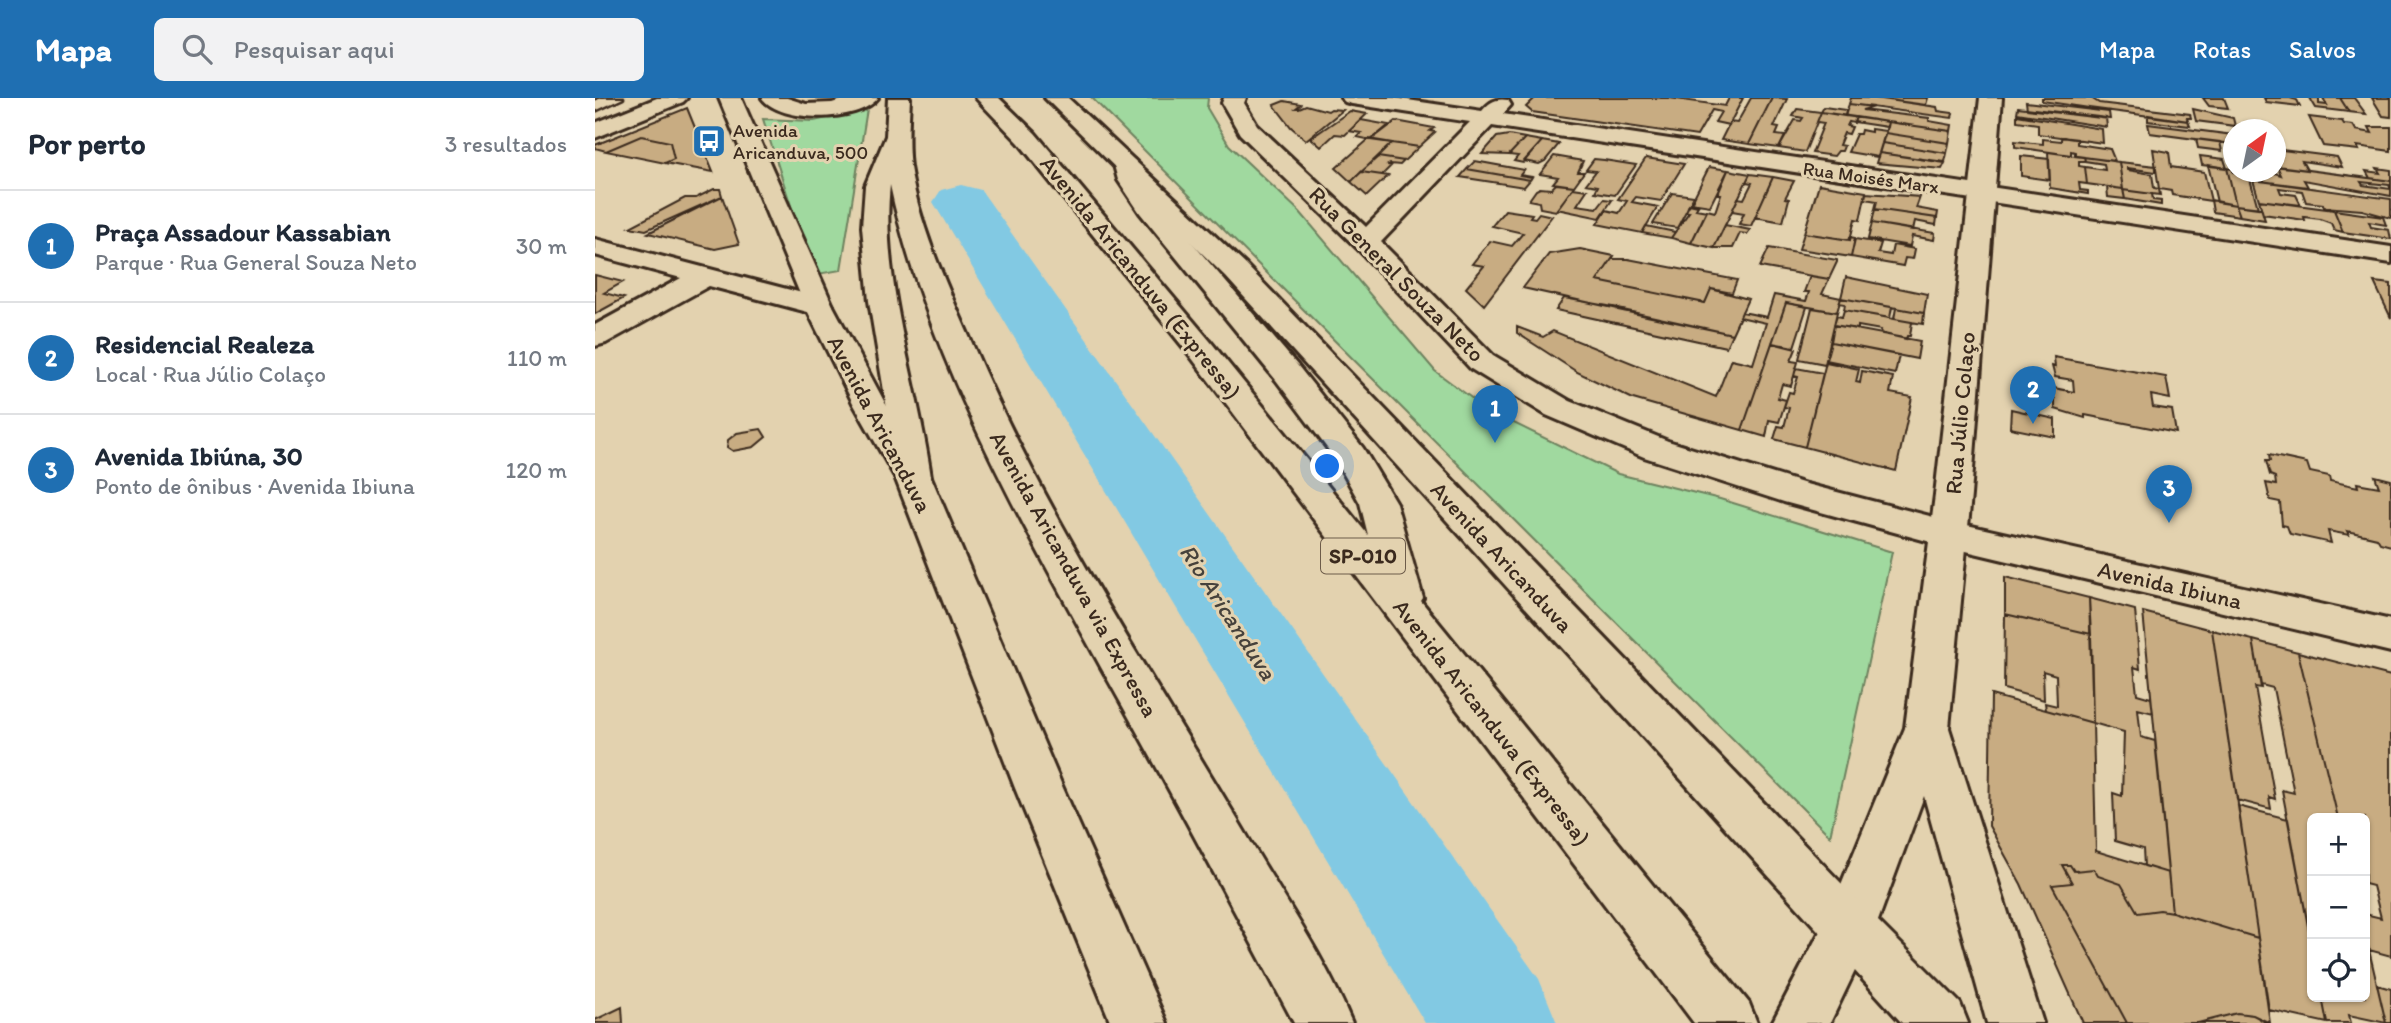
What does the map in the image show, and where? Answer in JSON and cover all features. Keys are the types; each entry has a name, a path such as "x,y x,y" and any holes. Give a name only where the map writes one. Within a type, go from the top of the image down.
{"main road":[{"path":"595,131 676,98"},
{"name":"Avenida Aricanduva","path":"730,98 819,306 869,402 913,477 1038,788 1139,1023"},
{"path":"773,98 785,107 801,110 852,105 867,98"},
{"name":"Avenida Aricanduva via Expressa","path":"899,98 897,133 900,175 923,259 971,382 1012,467 1102,631 1212,819 1324,1023"},
{"name":"Avenida Aricanduva (Expressa)","path":"987,98 1027,138 1199,347 1729,1023"},
{"name":"Avenida Aricanduva","path":"1056,98 1235,271 1940,1023"},
{"name":"Rua General Souza Neto","path":"1235,98 1233,103 1248,129 1366,242 1482,362 1558,408 1656,449 1797,494 1949,534"},
{"name":"Rua Moisés Marx","path":"1352,98 2391,255"},
{"path":"1366,242 1506,98"},
{"name":"Rua Júlio Colaço","path":"1800,1023 1849,929 1927,728 1949,534 1991,98"},
{"path":"897,133 877,187 874,228 883,301 907,427 913,477"},
{"path":"1126,165 1130,180 1149,208 1287,373 1351,456 1378,503 1407,613"},
{"path":"595,247 819,306"},
{"path":"595,337 708,275"},
{"name":"Avenida Ibiuna","path":"1949,534 2391,636"},
{"name":"Rua Júlio Colaço","path":"1927,728 2015,1023"}],"lane":[{"path":"595,106 615,98"}],"green space":[{"path":"1092,98 1208,98 1207,108 1229,145 1300,212 1435,371 1489,411 1618,474 1720,499 1892,552 1830,836"},
{"path":"867,109 841,270 818,274 793,212 763,119 814,121"}],"building":[{"path":"1535,98 1669,98 1725,106 1729,98 1743,98 1729,125 1715,122 1721,112 1712,110 1697,136 1532,112 1526,107"},
{"path":"1751,98 1772,98 1749,144 1721,140 1730,122 1737,123"},
{"path":"1772,98 1787,99 1774,127 1779,128 1776,135 1785,136 1779,148 1749,144"},
{"path":"1851,98 1875,98 1937,107 1938,111 1953,113 1952,118 1849,104"},
{"path":"1875,98 1928,98 1926,105"},
{"path":"2042,98 2091,98 2099,103 2190,114 2191,118 2187,118 2188,121 2089,108 2042,101"},
{"path":"2203,98 2224,98 2228,108 2209,106"},
{"path":"2264,98 2290,98 2297,100 2300,106 2266,102"},
{"path":"2310,98 2319,98 2319,104 2327,105 2323,98 2340,98 2349,112 2316,108"},
{"path":"2340,98 2354,98 2366,114 2349,112"},
{"path":"2372,98 2391,98 2391,117 2383,116"},
{"path":"1284,101 1301,104 1296,108 1306,105 1328,111 1343,110 1306,140 1291,127 1274,105"},
{"path":"2026,102 2109,112 2110,119 2027,109"},
{"path":"1849,104 1874,107 1862,110 1929,118 1929,121 1952,125 1951,131 1845,116"},
{"path":"1824,107 1846,110 1845,116 1821,112"},
{"path":"2018,107 2106,118 2107,127 2017,113"},
{"path":"687,108 713,172 665,163 674,159 670,142 641,136 606,151 595,148 595,145"},
{"path":"1797,109 1821,112 1805,152 1779,148 1795,120 1801,121 1803,118 1793,116"},
{"path":"2193,109 2233,119 2223,119 2223,124 2196,121"},
{"path":"1350,111 1367,114 1345,135 1335,134 1321,147 1311,138"},
{"path":"1821,112 1856,117 1854,123 1849,122 1847,126 1852,127 1849,134 1844,133 1839,145 1844,146 1842,151 1838,151 1834,156 1812,153 1824,123 1817,122"},
{"path":"2017,115 2102,129 2103,143 2038,134 2038,124 2017,121"},
{"path":"2148,115 2188,121 2190,126 2148,121"},
{"path":"1856,117 1888,122 1887,127 1854,122"},
{"path":"2309,117 2342,121 2344,124 2353,125 2356,130 2372,133 2369,127 2391,127 2391,151 2357,146 2359,150 2323,146"},
{"path":"1361,120 1389,125 1371,140 1357,137 1361,133 1349,131"},
{"path":"1396,121 1434,128 1430,131 1435,132 1419,147 1371,140"},
{"path":"1888,122 1951,131 1949,143 1885,133"},
{"path":"2148,124 2223,134 2223,143 2150,133"},
{"path":"1871,129 1886,131 1878,157 1848,152 1856,134 1860,134 1861,130 1871,132"},
{"path":"1885,133 1949,143 1947,153 1882,143"},
{"path":"1509,135 1525,138 1509,155 1482,154 1497,137"},
{"path":"641,136 670,142 674,159 665,163 606,151"},
{"path":"2061,137 2077,139 2077,144 2110,149 2115,161 2075,156 2075,152 2071,151 2071,155 2015,147 2015,141 2043,144 2043,139 2061,141"},
{"path":"1525,138 1542,141 1523,163 1514,161 1518,156 1509,155"},
{"path":"1369,139 1392,143 1351,182 1336,168"},
{"path":"2196,139 2220,142 2222,151 2198,148"},
{"path":"1542,141 1559,144 1545,161 1539,164 1524,161"},
{"path":"1392,143 1419,147 1404,161 1378,157"},
{"path":"1882,143 1947,153 1945,162 1879,153"},
{"path":"2153,149 2169,152 2171,167 2204,172 2211,201 2172,195 2171,191 2159,189"},
{"path":"2286,150 2337,157 2342,167 2302,161 2307,170 2286,167"},
{"path":"2048,152 2084,157 2085,161 2079,161 2079,166 2085,167 2087,184 2079,183 2080,190 2088,191 2088,194 2050,188"},
{"path":"1879,153 1945,163 1942,169 1876,163"},
{"path":"1554,156 1583,161 1578,172 1584,172 1574,186 1553,183 1558,177 1540,174"},
{"path":"2021,156 2049,159 2050,180 2021,176"},
{"path":"2200,156 2223,159 2223,168 2202,165"},
{"path":"1378,157 1404,161 1400,165 1388,165 1391,166 1382,175 1361,172"},
{"path":"2084,157 2119,162 2123,189 2087,184 2085,167 2105,170 2104,164 2085,161"},
{"path":"1646,158 1684,164 1661,201 1636,197 1632,202 1658,207 1642,233 1597,224 1606,210 1619,213 1627,201 1618,199"},
{"path":"1594,159 1636,165 1615,195 1595,192 1598,186 1586,184 1596,171 1586,170"},
{"path":"1475,161 1524,170 1520,175 1532,177 1530,180 1467,169"},
{"path":"2119,162 2156,166 2156,172 2127,170 2152,174 2154,188 2159,189 2160,195 2123,190"},
{"path":"2208,165 2223,167 2223,182 2230,182 2236,205 2217,202"},
{"path":"1709,167 1728,170 1710,206 1691,203"},
{"path":"2286,167 2391,181 2391,189 2391,196 2304,180 2308,187 2269,182 2286,182","holes":["2361,182 2389,185 2391,189 2363,185"]},
{"path":"2377,168 2391,170 2391,181 2370,178 2366,171 2380,173"},
{"path":"1467,169 1530,180 1524,187 1460,177"},
{"path":"1728,170 1750,174 1714,248 1691,243 1707,210 1715,212 1721,194 1718,194"},
{"path":"1361,172 1388,176 1367,196 1351,182"},
{"path":"1750,174 1773,177 1751,226 1739,224 1744,213 1732,211 1738,198 1744,199 1752,183 1746,182"},
{"path":"1773,177 1794,181 1785,198 1789,199 1783,222 1755,217"},
{"path":"2230,182 2251,182 2258,208 2236,205"},
{"path":"2254,182 2268,182 2391,199 2391,218 2362,210 2324,207 2323,204 2306,202 2302,191 2279,188 2281,193 2296,195 2301,205 2259,200"},
{"path":"1556,184 1574,186 1556,211 1540,208 1539,202 1529,200 1536,190 1551,189"},
{"path":"1819,184 1866,192 1860,220 1855,219 1850,240 1804,233"},
{"path":"2107,187 2123,189 2125,199 2108,197"},
{"path":"1573,188 1587,190 1577,205 1597,208 1604,199 1612,200 1600,218 1557,209"},
{"path":"714,189 720,189 722,196 646,230 630,227 685,198 696,198"},
{"path":"2123,190 2152,194 2153,200 2161,201 2161,205 2125,199"},
{"path":"1672,193 1694,196 1677,228 1653,224"},
{"path":"1866,193 1920,197 1916,208 1938,212 1937,218 1875,209 1877,201 1865,199"},
{"path":"722,196 739,244 715,249 648,233"},
{"path":"2211,200 2236,205 2240,216 2213,212"},
{"path":"2259,200 2334,210 2343,232 2334,230 2331,223 2320,219 2304,217 2305,220 2263,214"},
{"path":"1689,204 1698,206 1696,209 1707,211 1691,243 1671,238 1689,212 1686,212"},
{"path":"2236,205 2261,208 2265,220 2240,216"},
{"path":"1875,209 1937,218 1936,225 1915,221 1913,230 1872,223"},
{"path":"1505,210 1532,214 1530,217 1535,218 1539,213 1552,216 1484,305 1466,288 1484,266 1472,264 1490,241 1512,246 1523,233 1492,226"},
{"path":"2334,210 2383,217 2386,225 2369,222 2371,227 2389,230 2391,239 2343,232"},
{"path":"1872,223 1935,233 1934,240 1912,236 1910,246 1868,239"},
{"path":"1725,225 1750,230 1747,234 1740,233 1733,248 1714,248"},
{"path":"1646,226 1675,232 1671,238 1642,233"},
{"path":"1804,233 1850,240 1850,237 1855,238 1851,257 1799,249"},
{"path":"1855,239 1881,243 1878,253 1891,255 1893,245 1915,249 1913,259 1905,258 1903,266 1851,257"},
{"path":"1769,248 1837,262 1829,279 1760,267"},
{"path":"1580,249 1614,256 1597,281 1705,303 1711,289 1748,299 1732,334 1523,288 1549,254"},
{"path":"1612,259 1628,259 1737,280 1732,293 1711,289 1705,303 1597,281"},
{"path":"595,275 623,282 604,293 624,298 595,314"},
{"path":"1810,276 1829,279 1822,294 1841,298 1837,312 1786,303 1742,430 1633,399 1577,372 1517,333 1517,327 1543,337 1553,331 1716,397 1731,359 1753,364 1766,323 1740,317 1742,312 1767,317 1774,295 1806,301 1809,292 1804,292"},
{"path":"1846,277 1927,294 1924,313 1841,298"},
{"path":"2374,282 2391,284 2391,318"},
{"path":"1564,298 1732,334 1726,347 1556,310"},
{"path":"1841,298 1892,307 1890,318 1844,310 1845,304 1839,303"},
{"path":"1786,303 1807,307 1794,347 1772,343"},
{"path":"1812,308 1837,312 1825,364 1799,359"},
{"path":"1896,308 1924,313 1923,324 1894,319"},
{"path":"1844,310 1912,322 1910,336 1906,339 1880,333 1881,330 1834,325 1837,316 1842,317"},
{"path":"1834,325 1920,341 1917,359 1831,342"},
{"path":"1831,342 1899,355 1895,374 1826,360"},
{"path":"1772,343 1796,349 1791,361 1798,362 1791,386 1782,384 1778,398 1786,400 1779,422 1769,420 1766,437 1742,430"},
{"path":"2054,357 2166,377 2170,399 2151,395 2153,407 2172,410 2176,433 2085,415 2085,418 2055,409 2055,399 2052,398 2054,388 2074,392 2073,380 2055,377 2052,366 2055,367"},
{"path":"1826,362 1859,369 1856,382 1860,383 1862,371 1893,377 1890,393 1912,397 1896,471 1805,447"},
{"path":"1796,368 1823,373 1805,447 1774,439 1778,426 1784,427 1789,408 1784,407 1789,392 1793,393 1798,377 1794,376"},
{"path":"2011,409 2055,419 2055,437 2010,428"},
{"path":"761,429 766,437 754,447 733,451 727,447 728,440 737,433"},
{"path":"2269,455 2307,463 2310,472 2329,476 2330,481 2358,487 2357,483 2379,487 2375,476 2391,480 2391,546 2380,543 2377,538 2347,531 2349,535 2328,531 2331,543 2290,534 2287,526 2282,525 2280,502 2270,500 2266,483 2276,485 2275,477 2270,475 2266,461 2270,461"},
{"path":"2005,577 2089,598 2091,634 2005,614"},
{"path":"2089,598 2135,610 2140,669 2134,667 2137,694 2151,698 2153,713 2138,709 2141,737 2155,741 2168,873 2144,866 2143,849 2115,841 2113,793 2122,796 2124,732 2093,723"},
{"path":"2143,612 2212,630 2258,938 2172,912"},
{"path":"2005,614 2091,634 2093,723 2046,710 2045,703 2057,706 2056,675 2043,671 2044,700 2004,689"},
{"path":"2212,630 2253,640 2261,688 2255,687 2275,799 2269,797 2271,809 2237,800"},
{"path":"2253,640 2298,652 2337,813 2307,813 2307,921 2282,790 2294,793 2273,688 2261,685"},
{"path":"2298,652 2391,676 2391,956 2370,950 2370,915 2381,918 2373,886 2370,885 2370,813 2337,813"},
{"path":"1991,695 2093,723 2096,851 2168,873 2172,912 2160,910 2138,913 2121,884 2098,876 2094,869 2074,871 2070,865 2062,865 2072,883 2052,885 2127,1023 2083,1023 2021,884 1989,826"},
{"path":"2238,806 2288,819 2307,920 2307,1002 2323,1002 2327,1023 2269,1010"},
{"path":"2062,865 2070,865 2074,871 2094,869 2098,876 2121,884 2138,913 2160,910 2172,912 2258,938 2270,1023 2253,1015 2237,1013 2198,1023 2127,1023 2052,885 2072,883"},
{"path":"2370,954 2386,1023 2349,1015 2351,1023 2327,1023 2323,1002 2370,1002"},
{"path":"2377,985 2391,989 2391,1023 2386,1023"},
{"path":"622,1007 623,1023 595,1023 595,1020"},
{"path":"2237,1013 2253,1015 2267,1023 2198,1023"}],"waterway":[{"name":"Rio Aricanduva","path":"961,202 1495,1023"}],"place":[{"name":"Avenida Aricanduva, 500","path":"709,141"},
{"name":"Residencial Realeza","path":"2033,424"},
{"name":"Praça Assadour Kassabian","path":"1495,443"},
{"name":"Avenida Ibiúna, 30","path":"2169,523"}]}
